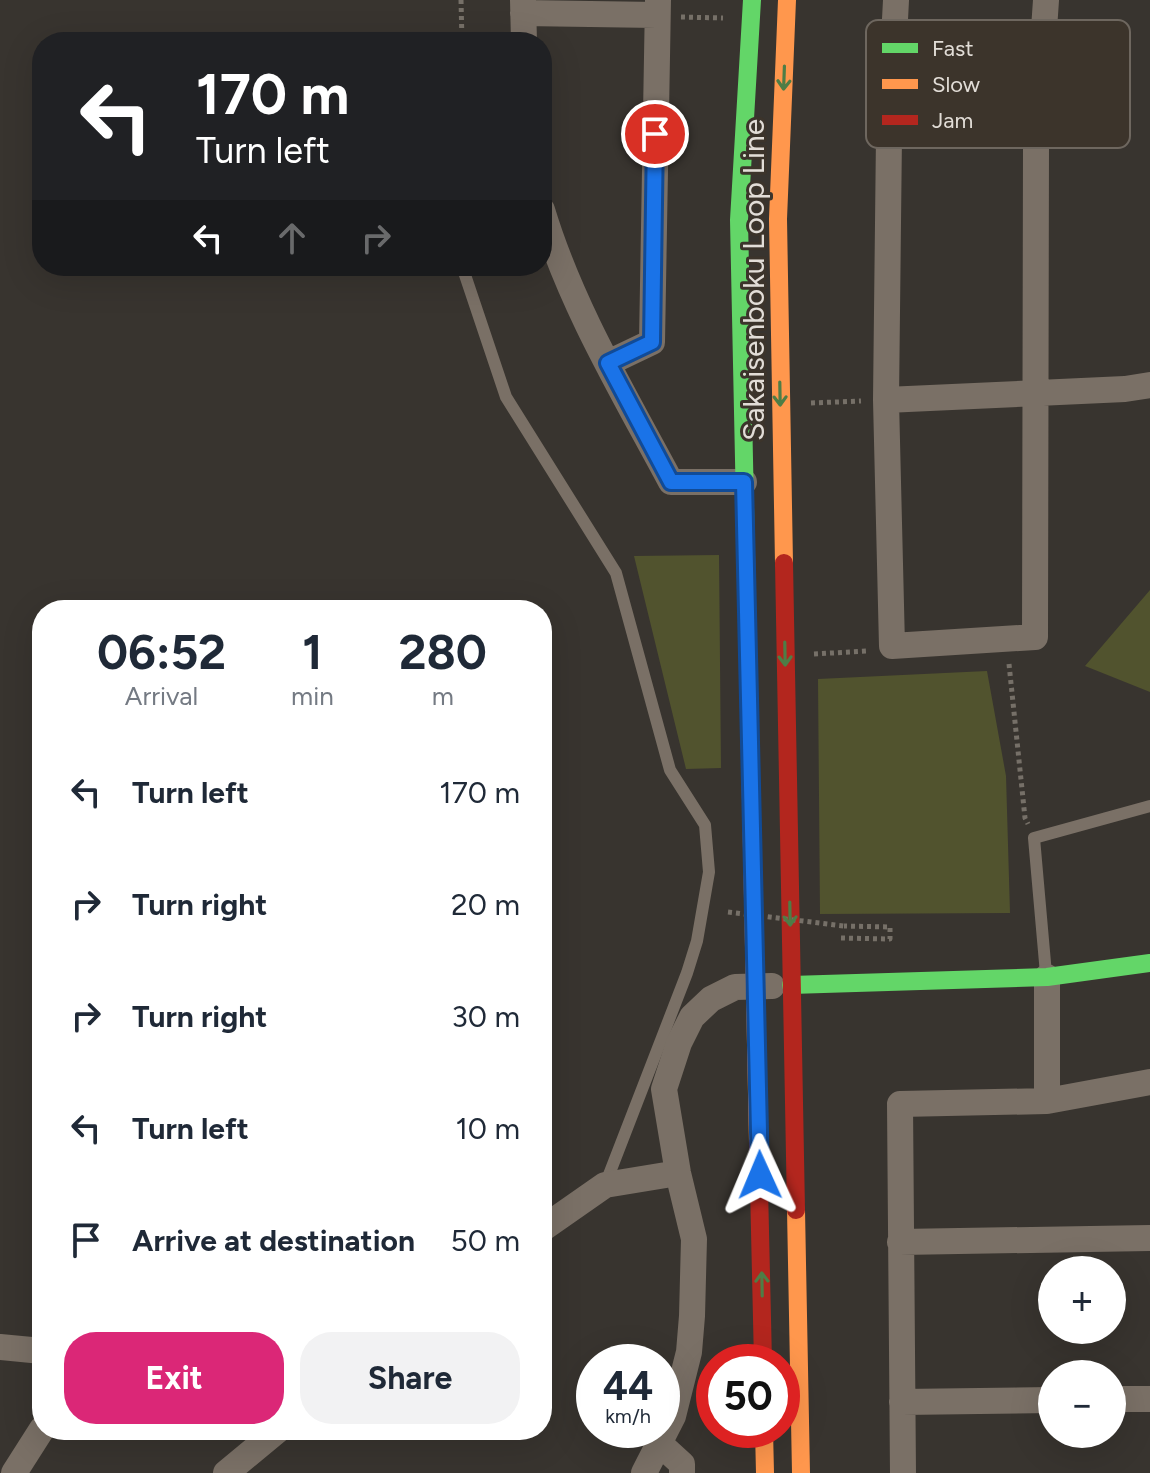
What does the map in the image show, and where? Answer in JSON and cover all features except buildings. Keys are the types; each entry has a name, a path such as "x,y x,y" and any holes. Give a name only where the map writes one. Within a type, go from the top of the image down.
{"main road":[{"name":"Sakaisenboku Loop Line","path":"752,0 739,220 763,1344"},
{"name":"Sakaisenboku Loop Line","path":"787,0 778,219 801,1473"},
{"path":"791,985 1047,977 1150,963"},
{"path":"764,1448 765,1473"}],"street":[{"path":"895,20 896,0"},
{"path":"1045,20 1046,0"},
{"path":"524,32 523,7 657,8 652,342 608,363"},
{"path":"889,148 886,400 892,646 1035,637 1036,148"},
{"path":"552,243 608,363 671,482 744,482"},
{"path":"886,400 1125,389 1150,385"},
{"path":"1047,977 1047,1101"},
{"path":"680,1392 689,1352 694,1239 678,1173 664,1089 679,1043 692,1017 711,999 735,987 791,985"},
{"path":"903,1473 900,1104 1047,1101 1150,1082"},
{"path":"552,1222 605,1185 678,1173"},
{"path":"900,1242 1150,1238"},
{"path":"0,1347 32,1350"},
{"path":"1126,1399 1150,1399"},
{"path":"902,1402 1038,1400"},
{"path":"14,1473 35,1440"},
{"path":"226,1473 266,1440"},
{"path":"644,1473 656,1448"},
{"path":"664,1448 682,1464 682,1473"}],"lane":[{"path":"465,276 506,397 616,573 670,770 705,825 709,872 697,941 605,1185"},
{"path":"1047,977 1034,838 1150,806"}],"path":[{"path":"461,0 462,32"},
{"path":"657,8 724,18"},
{"path":"798,403 886,400"},
{"path":"1011,639 1009,668 1025,818 1034,838"},
{"path":"804,655 877,651 892,646"},
{"path":"728,912 844,926 890,927 890,939 841,938"}],"green space":[{"path":"719,555 721,768 686,769 634,556"},
{"path":"1150,590 1150,692 1085,666"},
{"path":"987,671 1006,776 1010,913 820,914 818,679"}],"traffic: fast":[{"path":"746,555 739,220 752,0"},
{"path":"791,985 1047,977 1150,963"}],"traffic: slow":[{"path":"784,563 778,219 787,0"},
{"path":"746,555 758,1143"},
{"path":"796,1210 801,1473"},
{"path":"764,1448 765,1473"}],"traffic: jam":[{"path":"784,563 796,1210"},
{"path":"758,1143 763,1344"}],"route":[{"path":"655,134 652,342 608,363 671,482 744,482 760,1175"}]}
